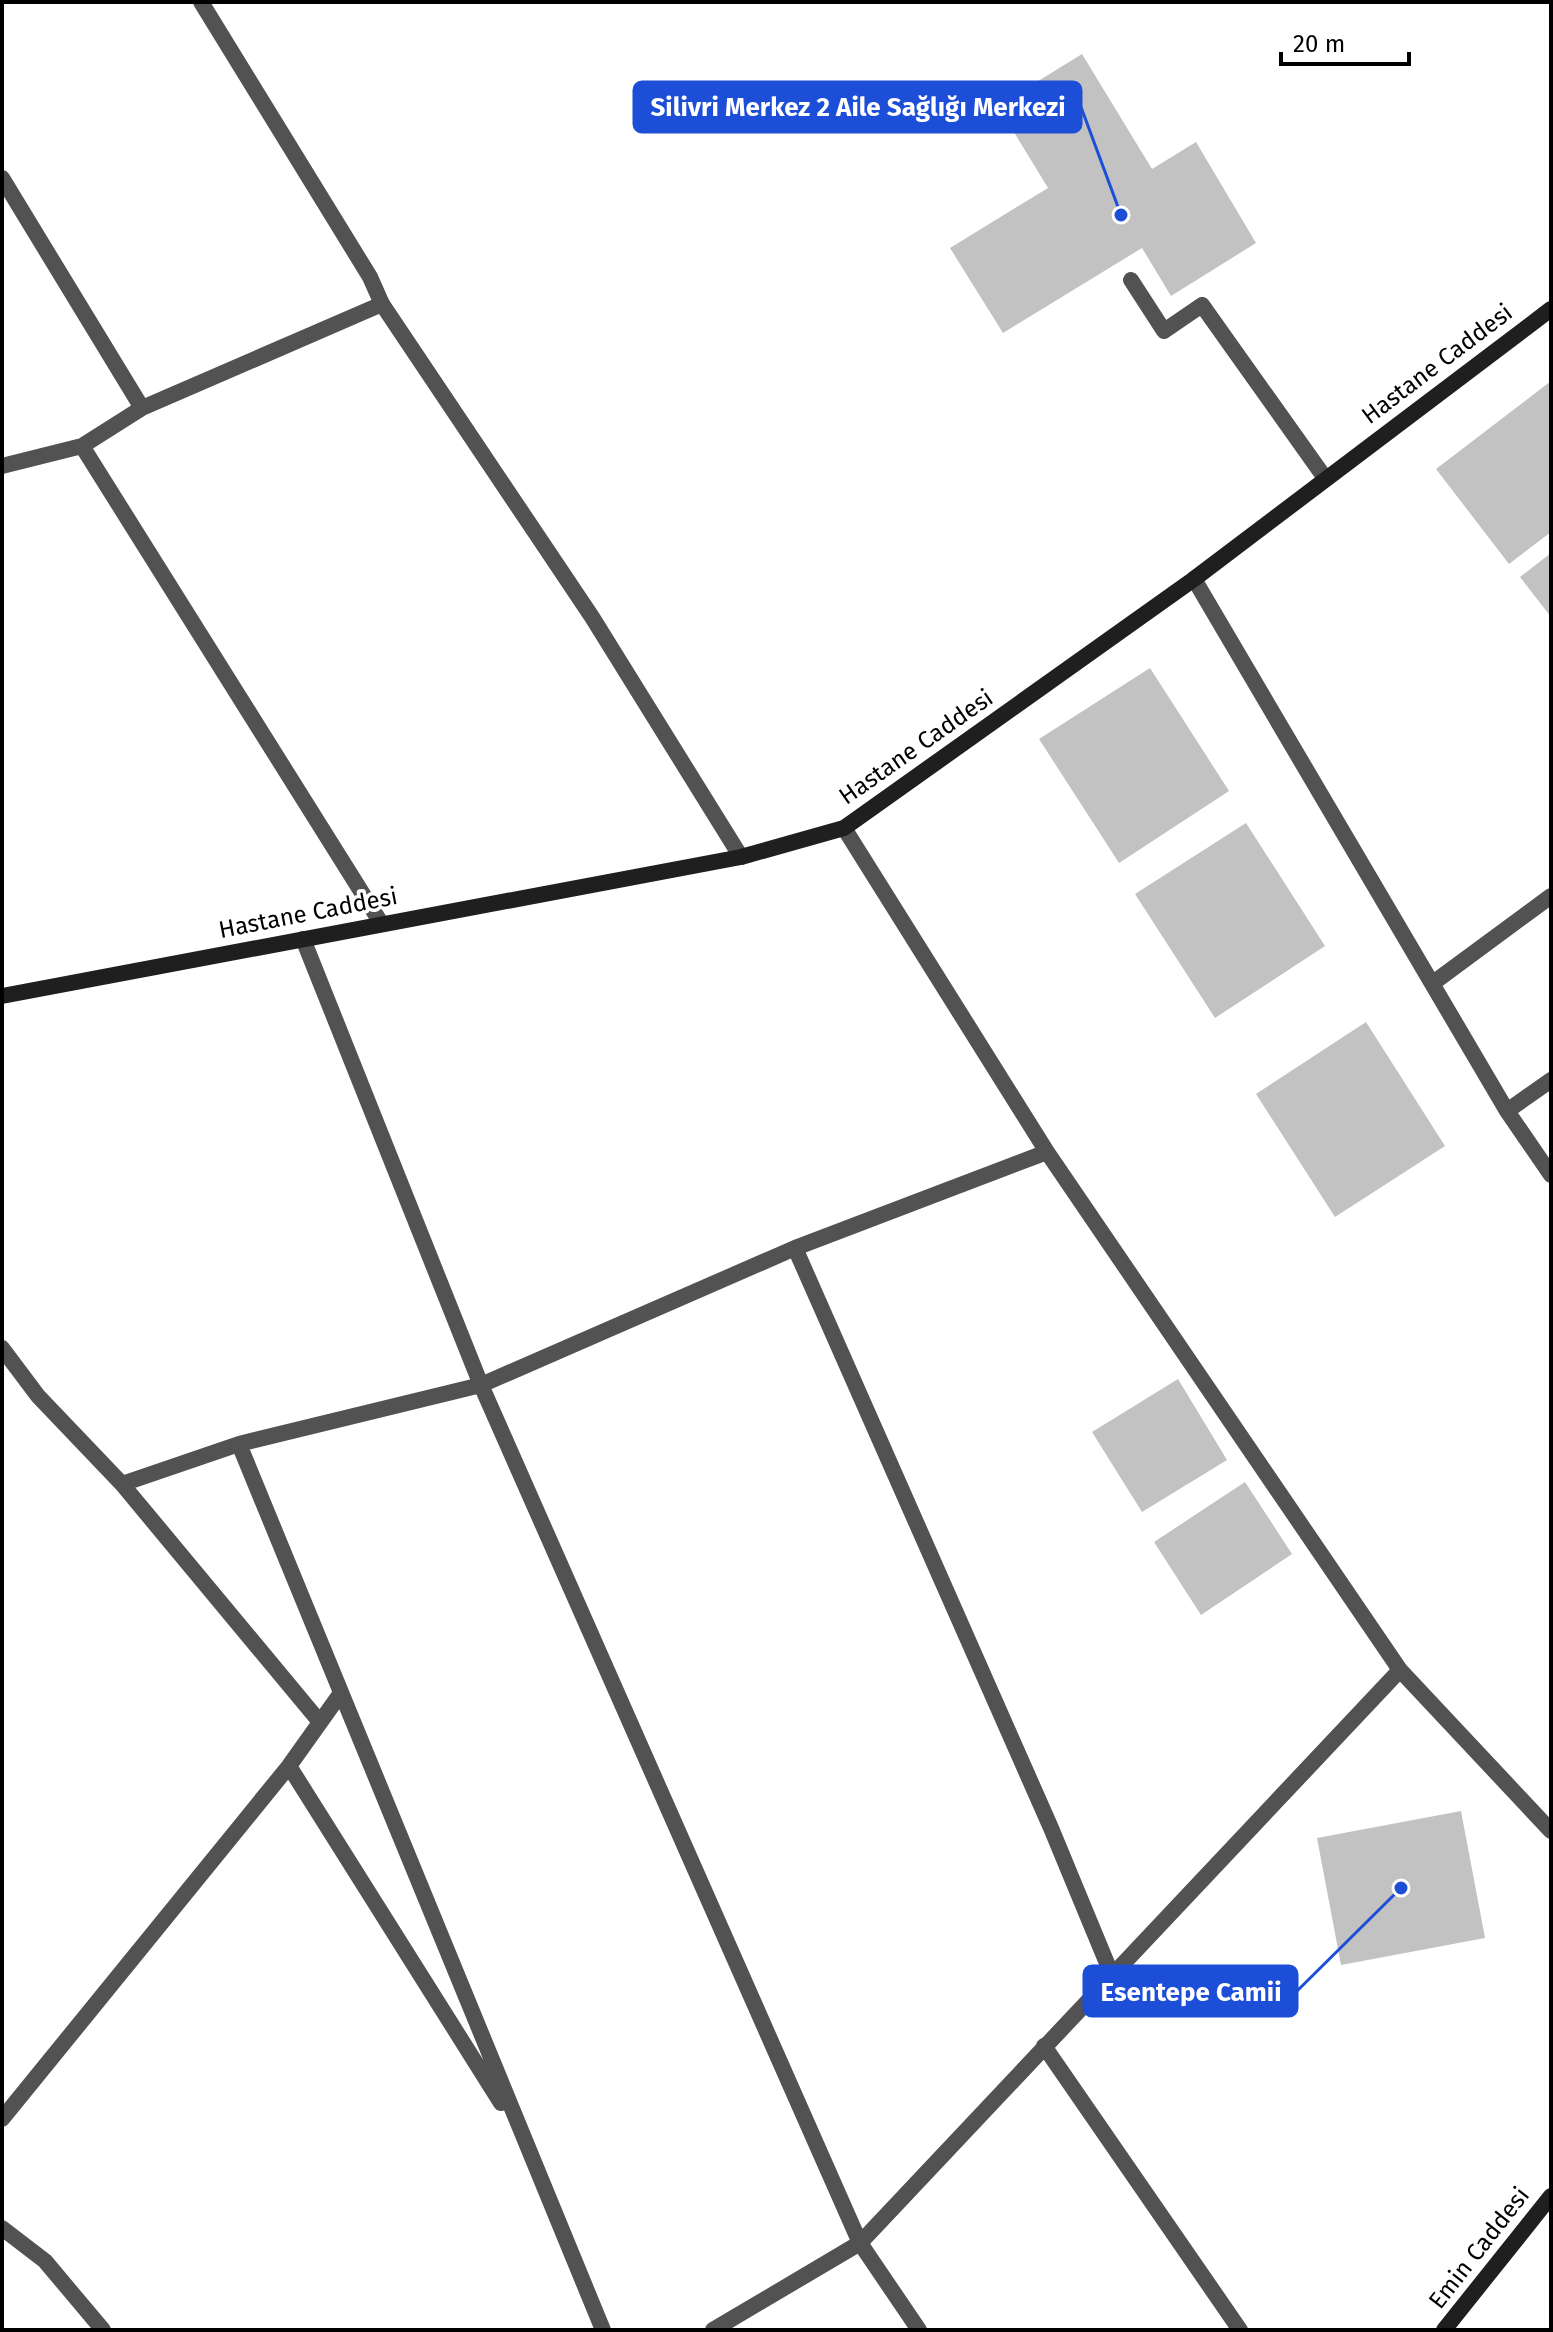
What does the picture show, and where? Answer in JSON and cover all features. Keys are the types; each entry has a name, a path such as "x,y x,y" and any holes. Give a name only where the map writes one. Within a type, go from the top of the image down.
{"street":[{"path":"201,2 370,277 382,304 592,617 741,857"},
{"path":"2,178 142,408"},
{"path":"1131,280 1164,331 1202,305 1325,478"},
{"path":"2,466 82,446 142,408 382,304"},
{"name":"Hastane Caddesi","path":"2,996 741,857 844,828 1194,579 1551,309"},
{"path":"82,446 381,923"},
{"path":"1194,579 1507,1111 1551,1175"},
{"path":"844,828 1047,1152 1400,1670 1551,1831"},
{"path":"1433,983 1551,896"},
{"path":"303,939 481,1385 860,2243 919,2330"},
{"path":"1507,1111 1551,1080"},
{"path":"122,1484 239,1444 481,1385 795,1248 1047,1152"},
{"path":"795,1248 1051,1828 1111,1973"},
{"path":"2,1348 38,1396 122,1484 319,1721"},
{"path":"239,1444 603,2330"},
{"path":"713,2330 860,2243 1111,1973 1400,1670"},
{"path":"2,2119 289,1766 341,1693"},
{"path":"289,1766 525,2142"},
{"path":"1044,2046 1240,2330"},
{"name":"Emin Caddesi","path":"1444,2330 1551,2196"},
{"path":"2,2228 45,2261 103,2330"}],"building":[{"path":"1082,54 1152,169 1196,142 1256,243 1171,296 1142,248 1003,333 950,248 1048,188 998,106"},
{"path":"1551,381 1551,532 1509,564 1436,469"},
{"path":"1551,553 1551,617 1520,577"},
{"path":"1150,668 1229,791 1119,863 1039,739"},
{"path":"1246,823 1325,946 1215,1018 1135,894"},
{"path":"1366,1022 1445,1146 1335,1217 1256,1094"},
{"path":"1178,1379 1227,1460 1142,1512 1092,1432"},
{"path":"1245,1482 1292,1554 1201,1615 1154,1542"},
{"path":"1461,1811 1485,1938 1341,1965 1317,1838"}],"place":[{"name":"Silivri Merkez 2 Aile Sağlığı Merkezi","path":"1121,215"},
{"name":"Esentepe Camii","path":"1401,1888"}]}
